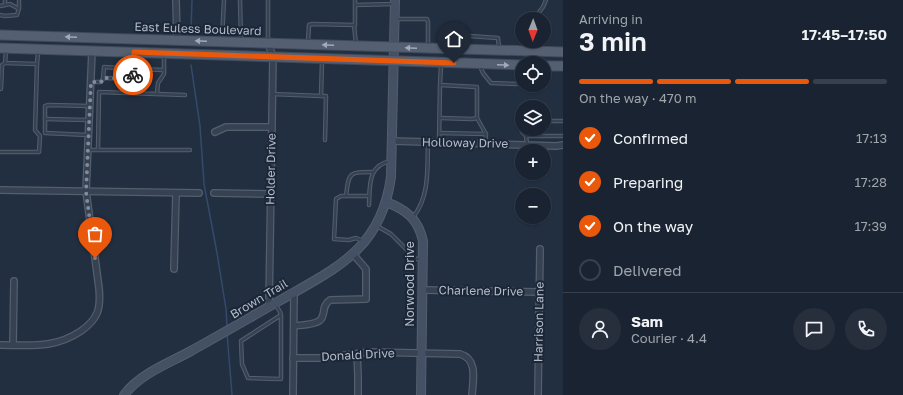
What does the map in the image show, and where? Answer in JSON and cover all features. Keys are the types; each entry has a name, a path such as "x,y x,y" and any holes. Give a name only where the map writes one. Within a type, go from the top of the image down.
{"main road":[{"path":"386,202 391,177 395,2"},
{"name":"East Euless Boulevard","path":"0,35 563,52"},
{"path":"3,48 515,65"},
{"path":"551,66 563,66"},
{"name":"Norwood Drive","path":"386,202 403,209 412,218 420,230 423,241 421,395"},
{"name":"Brown Trail","path":"124,395 129,388 145,376 223,334 272,304 332,271 365,242 376,225 386,202"}],"street":[{"path":"176,0 177,40"},
{"name":"Holder Drive","path":"268,43 273,57 269,296 272,304"},
{"path":"0,345 47,345 58,343 73,336 90,324 98,313 100,298 86,192 92,51"},
{"path":"215,132 226,127 271,128"},
{"name":"Holloway Drive","path":"392,141 515,145"},
{"name":"Holloway Drive","path":"551,145 563,145"},
{"path":"0,190 199,193"},
{"path":"174,269 176,193"},
{"path":"214,193 270,194"},
{"name":"Harrison Lane","path":"538,395 540,249"},
{"path":"294,326 316,323 320,321 324,307 330,300 366,299 366,269 353,254"},
{"path":"13,345 14,281"},
{"name":"Charlene Drive","path":"423,290 539,292"},
{"path":"293,395 294,292"},
{"name":"Donald Drive","path":"293,358 324,358 369,352 460,354 470,361 473,369 472,395"},
{"path":"357,354 358,395"}],"lane":[{"path":"5,0 5,5"},
{"path":"0,15 17,15 19,0"},
{"path":"222,42 224,0"},
{"path":"240,0 241,42"},
{"path":"268,0 268,43"},
{"path":"355,0 356,46"},
{"path":"539,12 546,0"},
{"path":"355,5 395,2"},
{"path":"0,6 10,4 19,9"},
{"path":"395,19 427,19 428,49"},
{"path":"308,45 309,24 355,26"},
{"path":"468,49 468,38 470,36 498,38 499,50"},
{"path":"0,89 2,65 5,63 3,48"},
{"path":"0,152 39,152 40,136 35,130 38,49"},
{"path":"104,78 132,79 134,52"},
{"path":"157,94 158,83 164,74 164,54"},
{"path":"320,96 322,59"},
{"path":"5,63 37,64"},
{"path":"439,143 441,63"},
{"path":"479,64 491,83 515,84"},
{"path":"91,82 101,82 104,78 104,67 164,70"},
{"path":"440,85 477,88 477,118 486,134 485,144"},
{"path":"98,150 99,92 185,96"},
{"path":"272,94 326,96 325,140"},
{"path":"88,135 45,133 45,106 90,106"},
{"path":"440,118 477,118"},
{"path":"45,119 89,120"},
{"path":"551,121 563,121"},
{"path":"439,133 486,134"},
{"path":"526,136 526,144"},
{"path":"551,136 563,136"},
{"path":"412,218 420,208 425,192 428,142"},
{"path":"88,150 190,150"},
{"path":"369,205 371,175 377,167 384,162 391,161"},
{"path":"346,196 349,177 356,172 374,172"},
{"path":"365,242 356,238 349,240 334,239 336,198 341,196 370,196"},
{"path":"376,225 391,234 416,259 423,259"},
{"path":"272,304 281,315 281,379 248,378 242,364 241,341 281,315"}],"waterway":[{"path":"191,30 192,0"},
{"path":"191,65 200,126 204,184 217,253 226,309 227,327"},
{"path":"227,333 232,395"}],"way so far":[{"path":"95,258 86,192 91,82 101,82 104,78 132,79 133,75"}],"route":[{"path":"133,75 134,52 454,63"}]}
